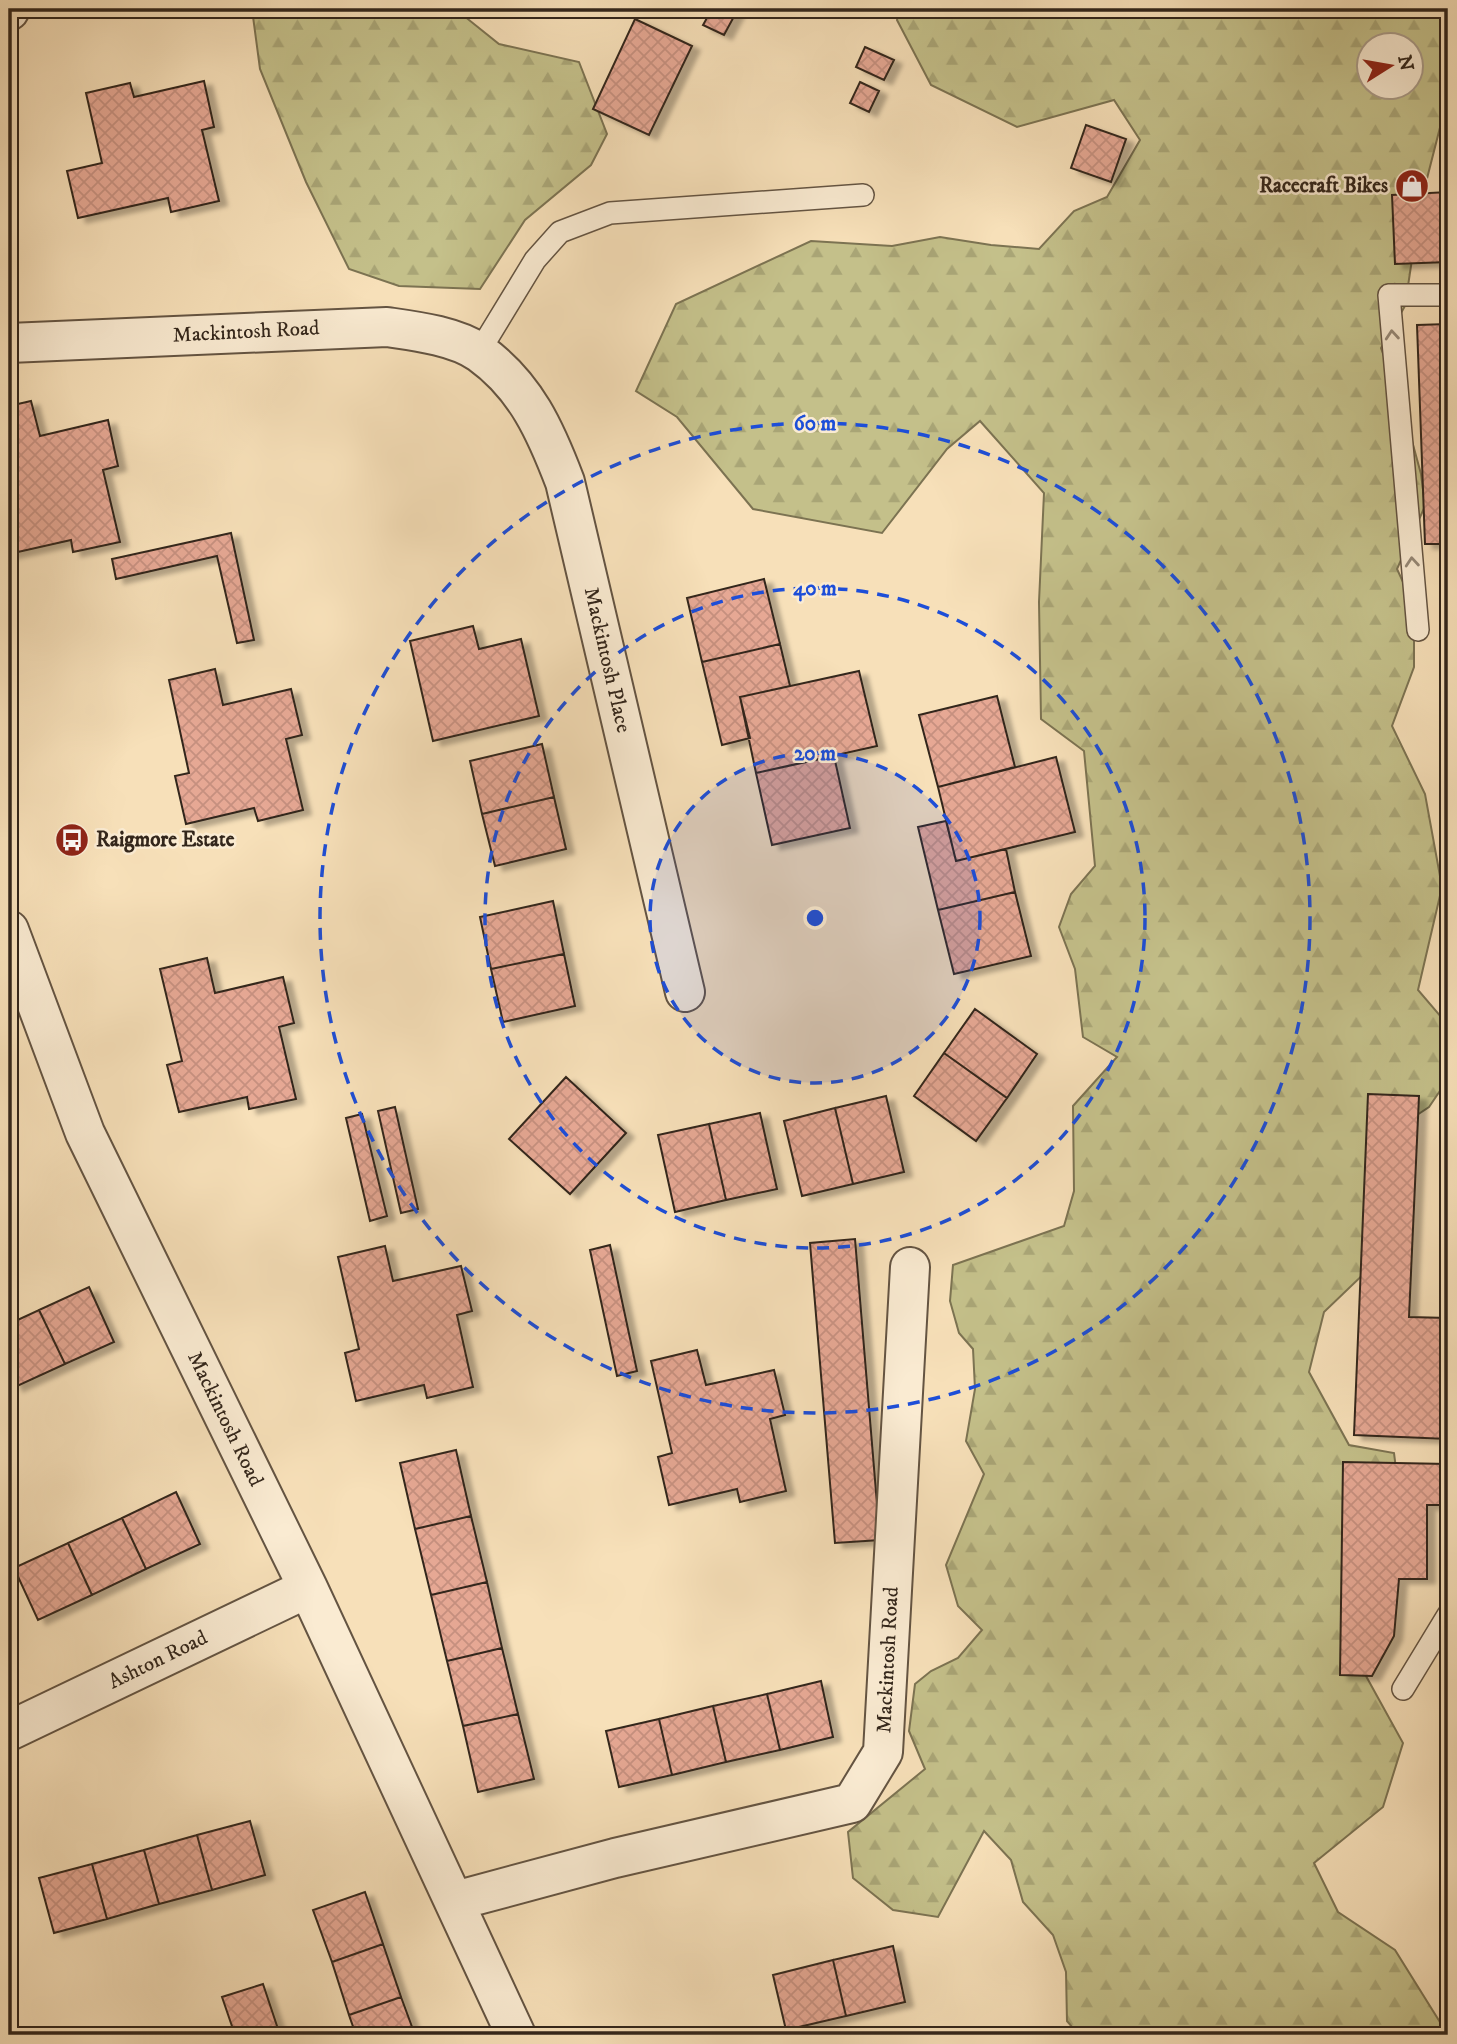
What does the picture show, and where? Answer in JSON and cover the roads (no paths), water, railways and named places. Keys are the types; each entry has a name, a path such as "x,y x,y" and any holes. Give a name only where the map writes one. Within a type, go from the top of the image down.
{"street":[{"name":"Mackintosh Road","path":"9,343 387,327 433,334 479,352"},
{"name":"Mackintosh Place","path":"479,352 525,399 544,429 565,482 685,992"},
{"name":"Mackintosh Road","path":"9,930 85,1133 307,1588 516,2035"},
{"name":"Mackintosh Road","path":"455,1901 615,1858 852,1803 883,1752 911,1267"},
{"name":"Ashton Road","path":"9,1731 307,1588"}],"lane":[{"path":"479,352 535,260 560,232 610,213 863,195"},
{"path":"1418,630 1389,295 1448,295"},
{"path":"1403,1689 1448,1615"}],"place":[{"name":"Racecraft Bikes","path":"1412,186"},
{"name":"Raigmore Estate","path":"72,840"}]}
